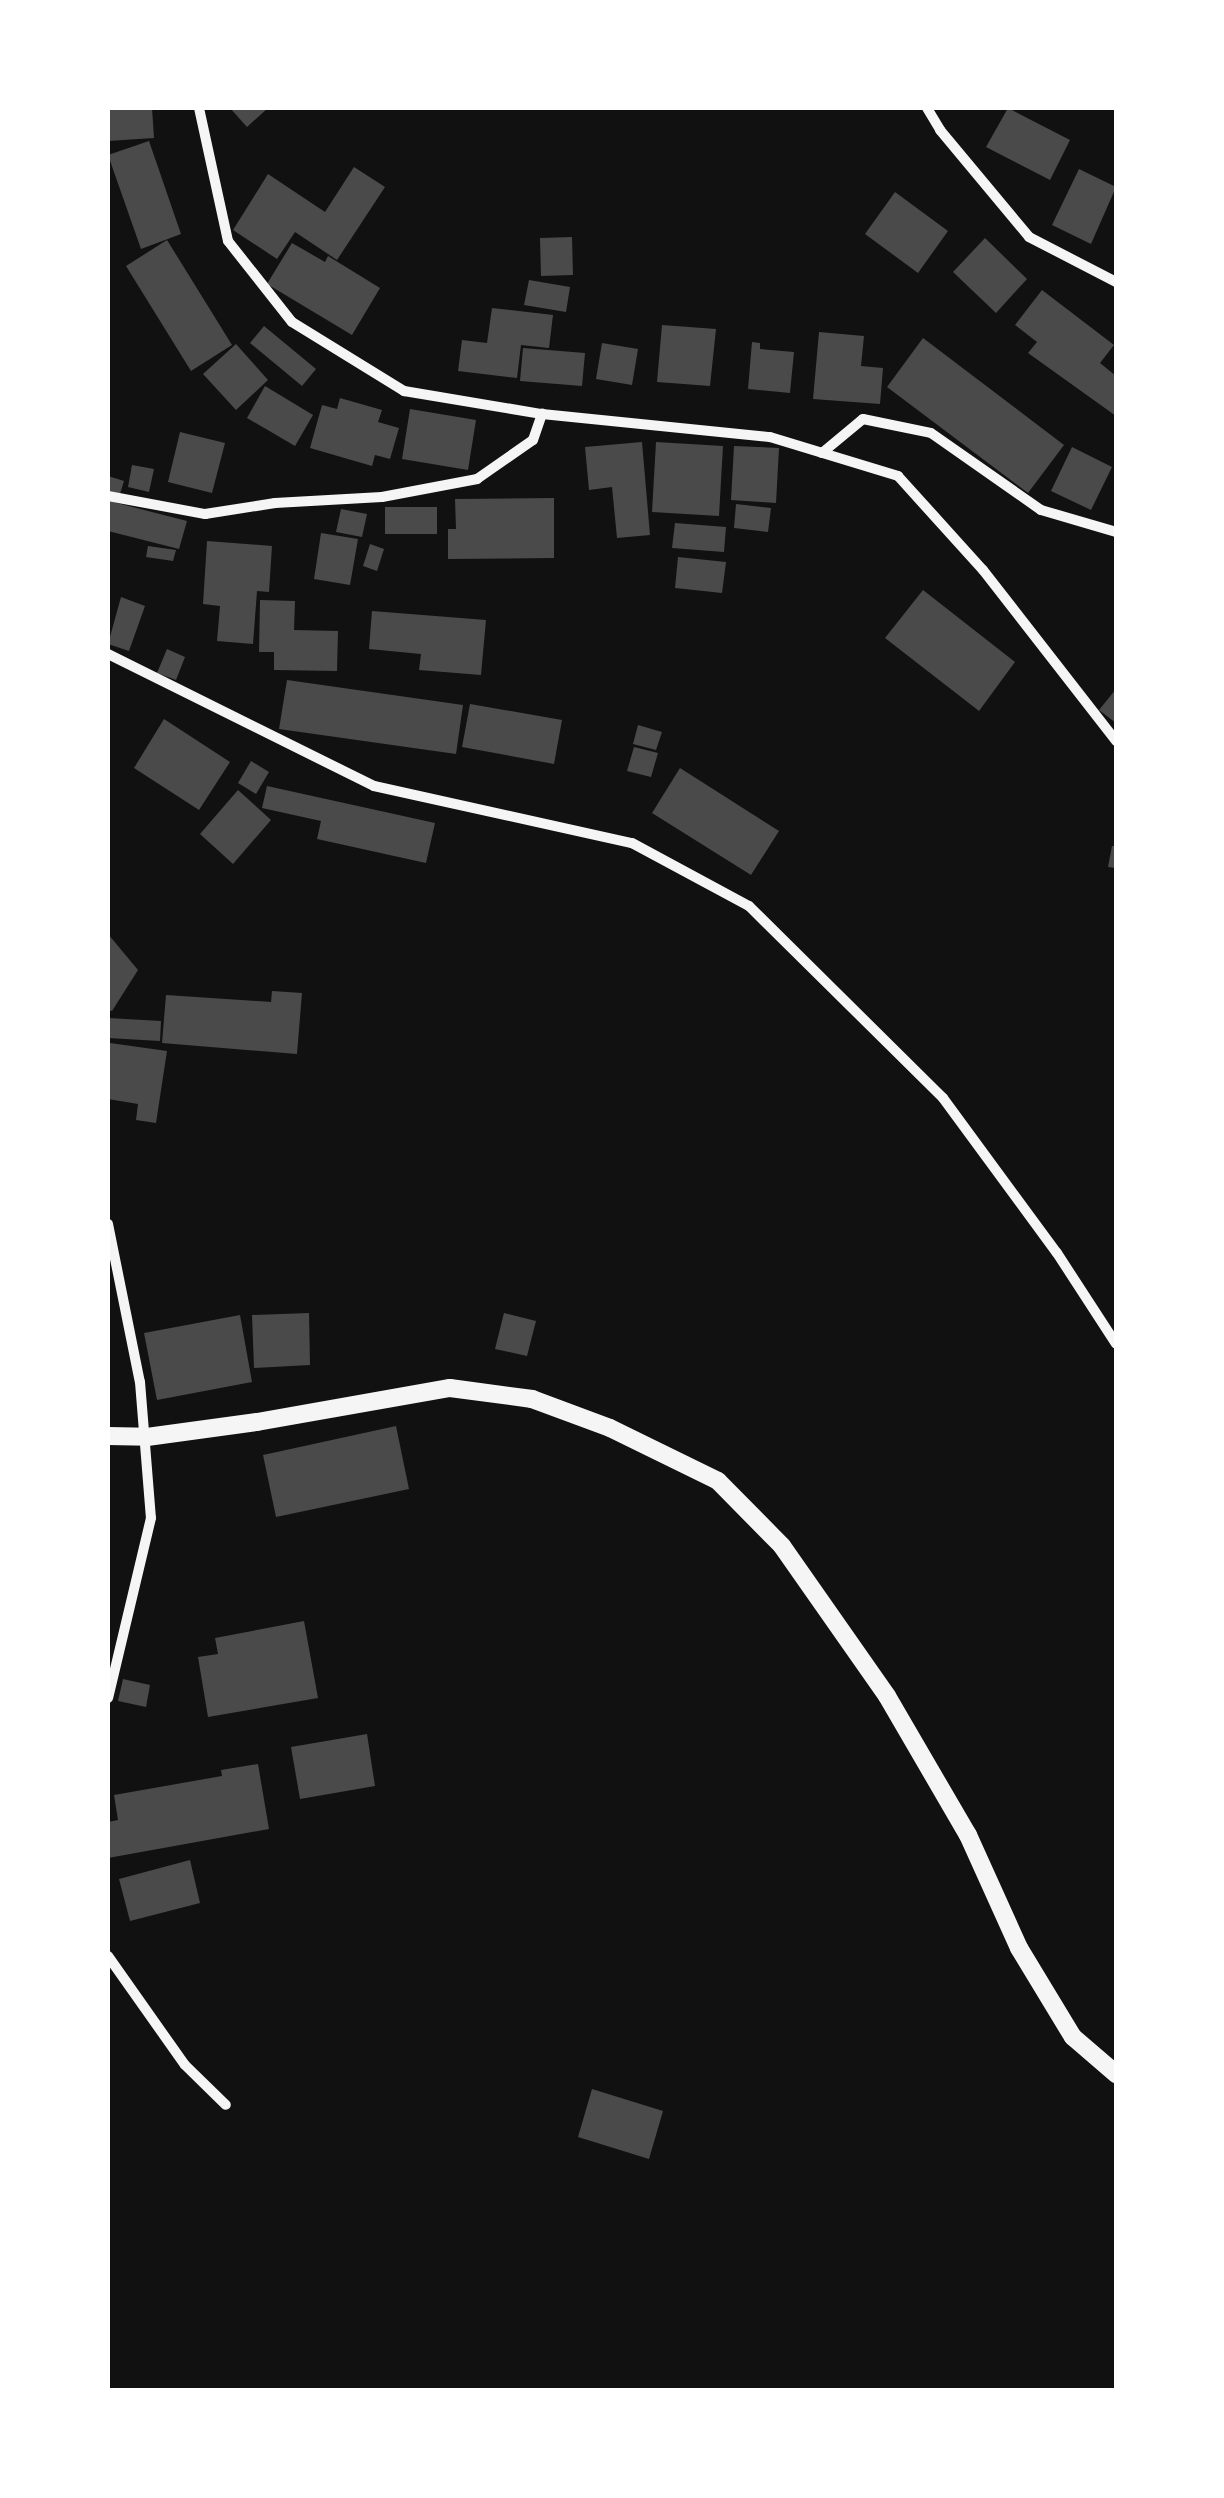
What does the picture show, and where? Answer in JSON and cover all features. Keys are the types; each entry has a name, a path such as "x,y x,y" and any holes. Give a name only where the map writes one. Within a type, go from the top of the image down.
{"street":[{"path":"199,108 228,241 292,322 404,391 542,414 770,437 898,476 982,570 1116,741"},
{"path":"927,108 940,130 1028,237 1116,282"},
{"path":"108,496 206,514 401,493 477,478 533,440 542,414"},
{"path":"822,453 863,419 931,434 1041,510 1116,532"},
{"path":"108,654 374,786 632,844 750,906 944,1098 1057,1252 1116,1344"},
{"path":"108,1224 147,1437 151,1518 108,1698"},
{"path":"108,1436 147,1437 450,1388 532,1400 610,1428 718,1481 782,1546 887,1696 968,1835 1019,1948 1073,2037 1116,2074"},
{"path":"108,1956 185,2065 226,2105"}],"building":[{"path":"108,108 152,108 154,138 108,141"},
{"path":"230,108 268,108 247,127"},
{"path":"1008,108 1070,140 1050,180 986,147"},
{"path":"149,141 181,234 141,249 108,155"},
{"path":"354,167 385,187 337,260 295,232 277,259 233,230 268,174 325,212"},
{"path":"1079,169 1116,187 1091,244 1052,225"},
{"path":"895,192 948,231 918,273 865,234"},
{"path":"572,237 573,275 541,276 540,238"},
{"path":"985,238 1027,279 996,313 953,272"},
{"path":"167,240 232,345 191,371 126,266"},
{"path":"292,243 325,262 328,256 380,288 352,335 267,284"},
{"path":"529,280 570,287 566,312 524,305"},
{"path":"1042,290 1114,345 1100,363 1116,376 1116,416 1028,353 1037,342 1015,325"},
{"path":"492,308 553,315 549,348 521,345 517,378 458,371 462,340 487,343"},
{"path":"662,325 716,329 710,386 657,382"},
{"path":"264,326 316,369 302,386 250,343"},
{"path":"819,332 864,336 861,366 883,368 880,404 813,399"},
{"path":"923,338 1064,445 1028,493 887,387"},
{"path":"752,342 760,343 760,349 794,352 790,393 748,389"},
{"path":"602,343 638,349 632,385 596,379"},
{"path":"236,344 268,380 236,410 203,374"},
{"path":"523,348 585,353 582,386 520,381"},
{"path":"265,386 313,415 295,446 247,418"},
{"path":"340,398 382,410 378,422 399,428 390,459 375,455 372,466 310,448 322,405 337,409"},
{"path":"410,409 476,420 468,470 402,459"},
{"path":"180,432 225,443 212,493 168,482"},
{"path":"642,442 650,535 617,538 612,487 589,490 585,447"},
{"path":"656,442 723,446 719,516 652,512"},
{"path":"734,446 779,448 776,503 731,500"},
{"path":"1072,447 1112,467 1091,510 1051,491"},
{"path":"132,465 154,469 149,492 128,487"},
{"path":"108,476 124,481 120,494 108,491"},
{"path":"554,498 554,558 448,559 448,529 456,529 455,499"},
{"path":"109,501 187,521 179,549 108,531"},
{"path":"736,504 771,508 768,532 734,528"},
{"path":"385,507 437,507 437,534 385,534"},
{"path":"341,509 367,514 362,537 336,532"},
{"path":"675,523 726,527 724,552 672,548"},
{"path":"321,533 358,539 350,585 314,579"},
{"path":"207,541 272,546 269,592 257,591 253,644 217,641 220,606 203,604"},
{"path":"370,544 384,549 377,571 363,566"},
{"path":"148,546 176,550 173,561 146,557"},
{"path":"678,557 726,562 722,593 675,588"},
{"path":"923,590 1015,662 979,711 885,638"},
{"path":"121,597 145,606 129,651 108,644"},
{"path":"260,600 295,601 294,630 338,631 337,671 274,670 274,652 259,652"},
{"path":"372,611 486,620 481,675 419,670 421,654 369,649"},
{"path":"167,649 185,657 176,680 157,673"},
{"path":"287,680 463,705 456,754 279,729"},
{"path":"1116,689 1116,723 1099,710"},
{"path":"470,704 562,720 554,764 462,747"},
{"path":"164,719 230,762 199,810 134,768"},
{"path":"638,725 662,732 656,750 633,744"},
{"path":"634,747 658,753 651,777 627,771"},
{"path":"251,761 269,772 256,794 238,783"},
{"path":"680,768 779,831 751,875 652,813"},
{"path":"267,786 435,823 426,863 317,839 321,821 262,808"},
{"path":"238,790 271,820 233,864 200,834"},
{"path":"1112,846 1116,846 1116,868 1108,867"},
{"path":"108,934 138,970 112,1011 108,1010"},
{"path":"272,991 302,993 297,1054 162,1043 166,995 271,1002"},
{"path":"108,1018 161,1021 160,1041 108,1038"},
{"path":"110,1043 167,1051 156,1123 136,1120 138,1104 108,1099"},
{"path":"309,1313 310,1365 254,1368 252,1315"},
{"path":"504,1313 536,1321 527,1356 495,1349"},
{"path":"240,1315 252,1382 157,1400 144,1333"},
{"path":"396,1426 409,1489 276,1517 263,1455"},
{"path":"304,1621 318,1698 208,1717 198,1657 218,1654 215,1638"},
{"path":"123,1679 150,1685 146,1707 118,1701"},
{"path":"367,1734 375,1786 300,1799 291,1747"},
{"path":"258,1764 269,1829 108,1858 108,1822 118,1820 114,1795 222,1776 221,1770"},
{"path":"190,1860 200,1903 130,1921 119,1879"},
{"path":"592,2089 663,2111 649,2159 578,2137"}]}
